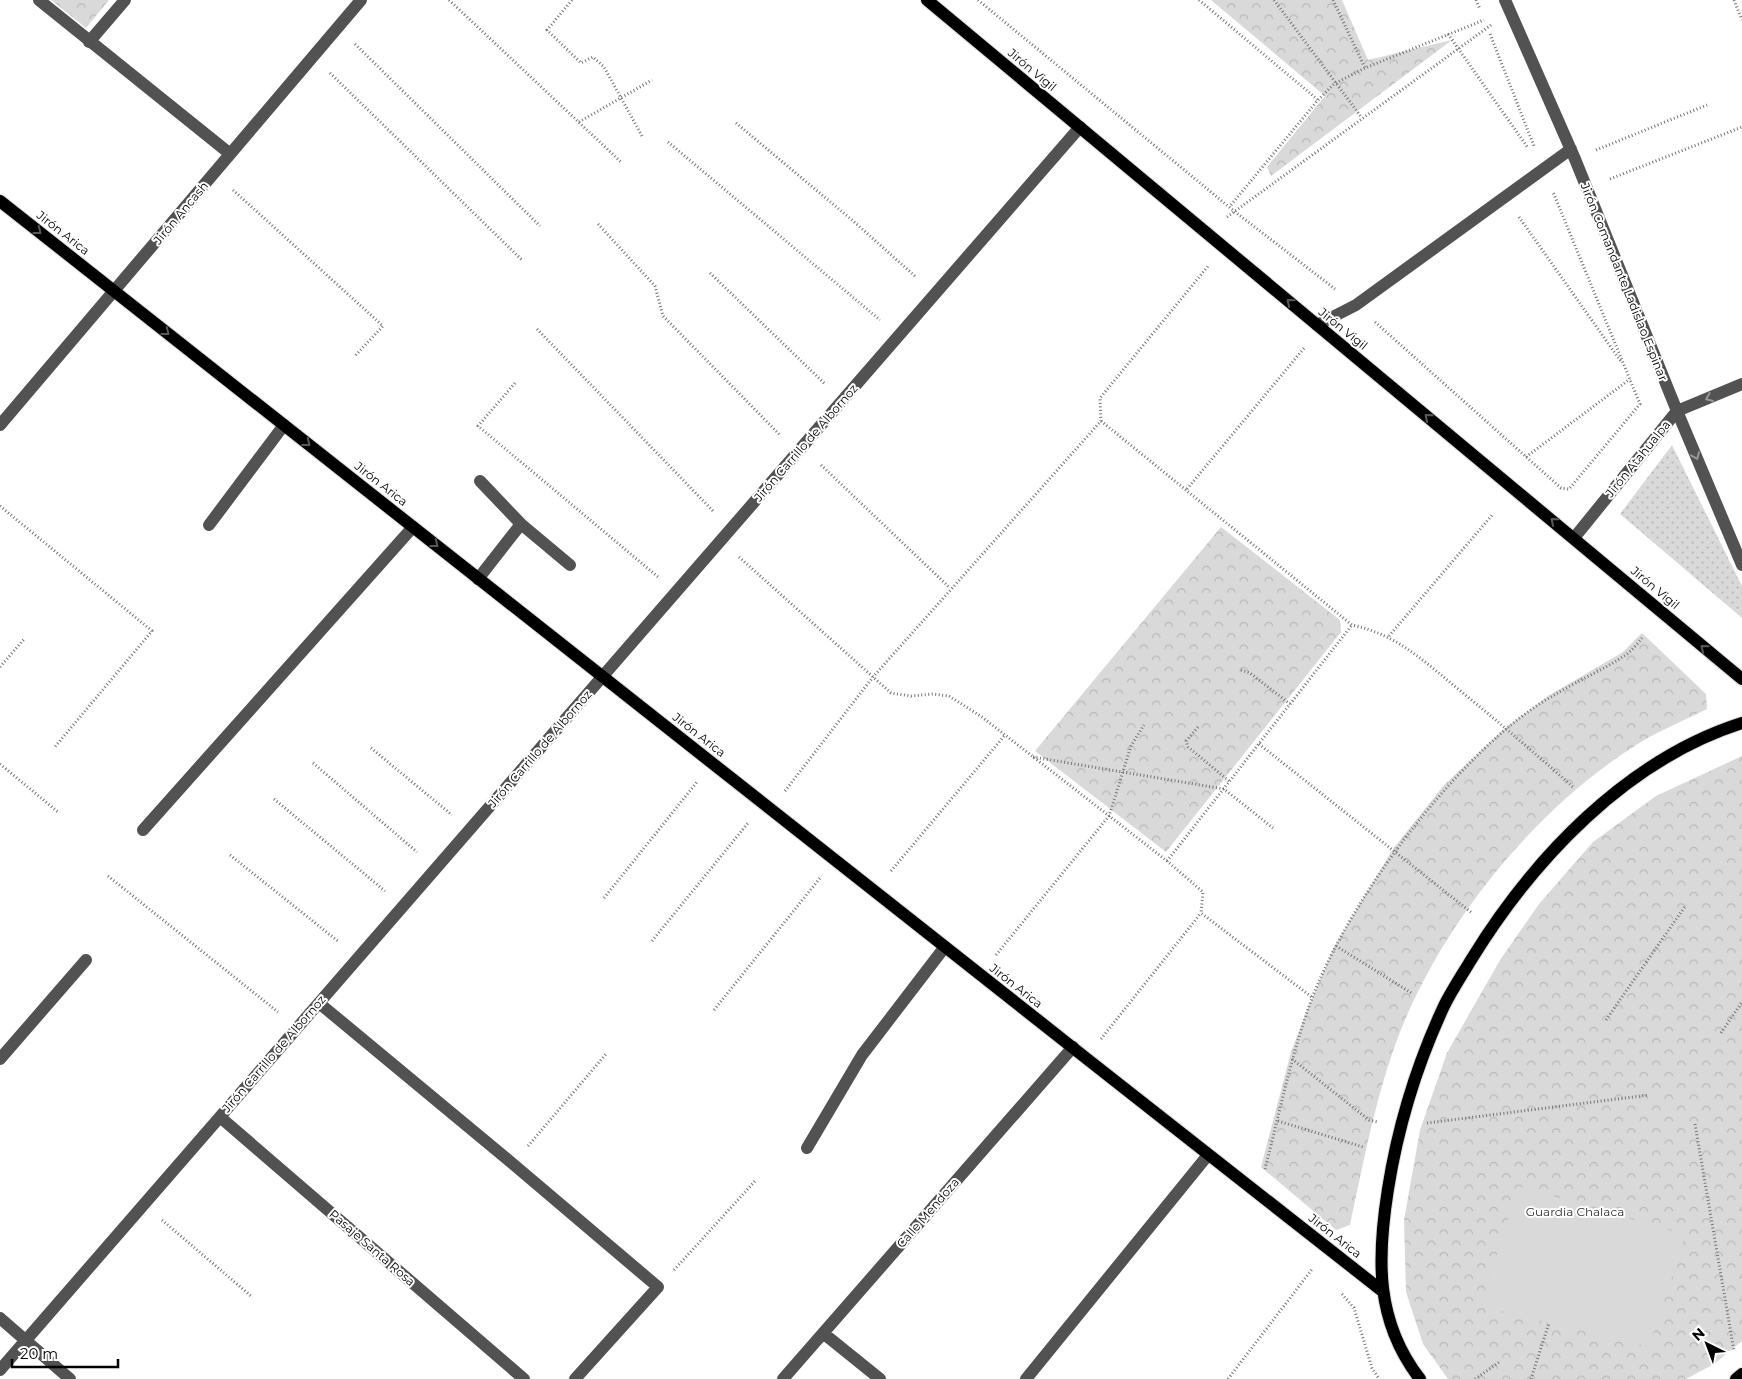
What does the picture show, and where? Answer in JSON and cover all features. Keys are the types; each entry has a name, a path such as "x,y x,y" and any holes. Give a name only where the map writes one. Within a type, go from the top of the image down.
{"main road":[{"name":"Jirón Vigil","path":"927,0 1742,679"},
{"name":"Jirón Arica","path":"0,201 944,948 1073,1047 1381,1290"},
{"path":"1420,1379 1409,1365 1393,1332 1381,1290 1380,1236 1401,1126 1420,1064 1445,1004 1489,930 1531,878 1579,824 1624,786 1676,753 1742,723"}],"street":[{"path":"39,0 229,153"},
{"path":"89,42 125,0"},
{"name":"Jirón Ancash","path":"0,425 229,153 361,0"},
{"name":"Jirón Comandante Ladislao Espinar","path":"1508,6 1573,154 1677,411 1742,565"},
{"name":"Jirón Carrillo de Albornoz","path":"0,1370 1080,127"},
{"path":"1319,326 1356,305 1544,170 1573,154"},
{"name":"Jirón Atahualpa","path":"1574,538 1677,411 1742,384"},
{"path":"208,526 284,425"},
{"path":"480,481 521,524 570,565"},
{"path":"478,579 521,524"},
{"path":"143,830 413,527"},
{"path":"807,1148 862,1055 944,948"},
{"path":"0,1059 86,960"},
{"path":"319,1003 658,1287 575,1379"},
{"name":"Calle Mendoza","path":"783,1379 1073,1047"},
{"name":"Pasaje Santa Rosa","path":"220,1117 524,1379"},
{"path":"1026,1379 1208,1154"},
{"path":"0,1318 70,1379"},
{"path":"823,1333 880,1379"}],"path":[{"path":"449,0 621,162"},
{"path":"572,0 547,30 581,63 593,57 604,67 642,136"},
{"path":"978,0 1234,211 1356,305 1561,488 1568,489 1640,404 1476,0"},
{"path":"1199,0 1318,100"},
{"path":"1274,0 1334,84 1362,118"},
{"path":"1333,0 1364,68"},
{"path":"1734,0 1742,20"},
{"path":"1206,232 1488,27 1508,6"},
{"path":"1231,205 1318,100 1334,84 1364,68 1484,20"},
{"path":"338,27 540,226"},
{"path":"1448,34 1544,170"},
{"path":"313,57 523,261"},
{"path":"579,122 620,96 652,80"},
{"path":"1573,154 1707,105"},
{"path":"736,124 852,220 935,294"},
{"path":"1586,189 1742,127"},
{"path":"668,142 899,336"},
{"path":"214,173 383,326 354,356"},
{"path":"1505,198 1625,368"},
{"path":"598,224 655,286 663,316 797,452"},
{"path":"652,941 767,807 873,677 950,588 1101,421 1100,398 1203,271 1225,248"},
{"path":"710,273 842,400"},
{"path":"1187,489 1319,326"},
{"path":"537,329 731,529"},
{"path":"1526,457 1630,378"},
{"path":"515,383 478,426 676,592"},
{"path":"1101,421 1352,624 1373,629 1389,636 1409,649 1507,729 1573,787"},
{"path":"821,464 950,588"},
{"path":"0,506 152,631 54,748"},
{"path":"1389,636 1493,514"},
{"path":"738,557 891,692 911,696 933,694 949,696 1004,735 1167,860 1203,892 1201,913 1100,1039"},
{"path":"1167,860 1224,790 1229,781 1352,624"},
{"path":"0,667 25,638"},
{"path":"1266,1169 1292,1059 1312,998 1336,946 1395,853 1454,780 1473,759 1507,729 1550,697 1625,655 1642,638"},
{"path":"1241,670 1250,673 1290,704"},
{"path":"996,955 1109,816 1134,738 1144,725"},
{"path":"1198,727 1186,741 1188,747 1229,781"},
{"path":"891,871 1004,735"},
{"path":"1259,744 1465,907 1489,930"},
{"path":"371,748 470,830"},
{"path":"1033,757 1224,790 1273,828"},
{"path":"313,763 436,869"},
{"path":"604,898 712,763"},
{"path":"0,764 58,812"},
{"path":"274,799 403,906"},
{"path":"230,855 358,958"},
{"path":"714,1010 835,860"},
{"path":"108,876 298,1028"},
{"path":"1606,1020 1686,905"},
{"path":"1201,913 1312,998"},
{"path":"1336,946 1412,994"},
{"path":"1721,1033 1742,1002"},
{"path":"513,1164 606,1054"},
{"path":"1292,1059 1369,1120 1401,1126 1649,1095"},
{"path":"1278,1120 1363,1147"},
{"path":"1695,1124 1739,1377"},
{"path":"658,1287 756,1180"},
{"path":"144,1205 251,1296"},
{"path":"1228,1379 1328,1248"},
{"path":"1337,1287 1354,1308 1372,1368 1379,1379"},
{"path":"1531,1379 1549,1323"},
{"path":"1475,1379 1501,1360"}],"green space":[{"path":"51,0 109,0 86,28"},
{"path":"1211,0 1342,0 1368,60 1452,40 1271,176 1267,167 1325,96"},
{"path":"1672,445 1742,586 1742,618 1620,514"},
{"path":"1221,527 1340,620 1341,632 1166,852 1035,751"},
{"path":"1642,633 1706,694 1707,709 1648,738 1594,775 1525,838 1466,911 1440,951 1418,991 1400,1032 1377,1103 1350,1225 1336,1230 1261,1167 1291,1052 1334,947 1393,849 1444,785 1504,729 1548,696 1623,652"},
{"name":"Guardia Chalaca","path":"1742,756 1742,1341 1714,1364 1686,1379 1448,1379 1423,1344 1406,1292 1404,1220 1420,1130 1447,1053 1500,960 1539,904 1593,842 1656,796"},
{"path":"1518,1186 1685,1235 1649,1347 1481,1306"}]}
